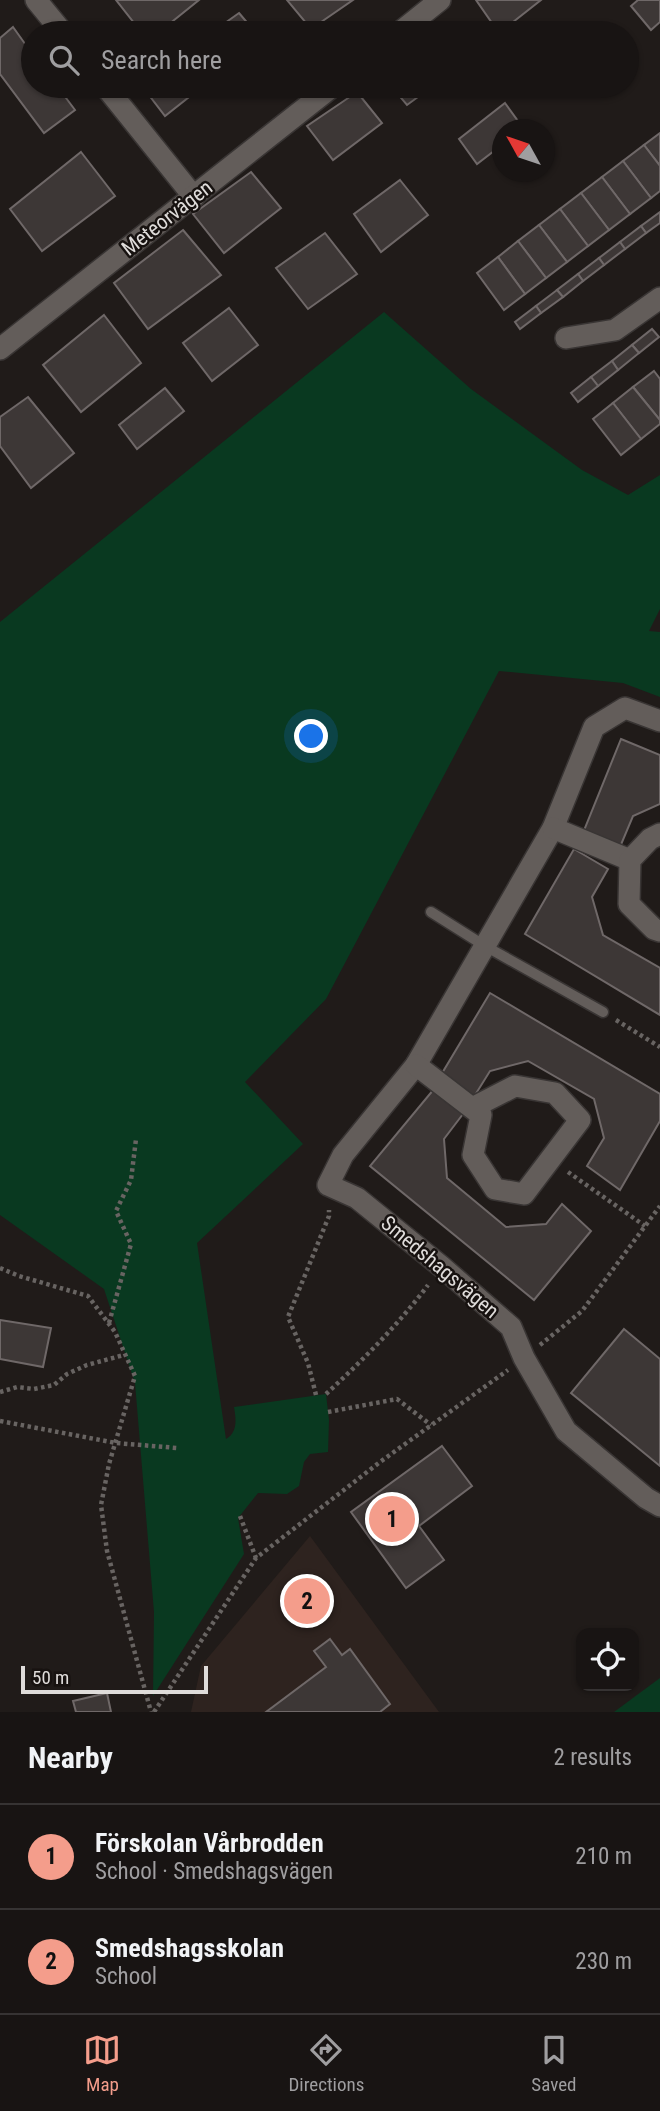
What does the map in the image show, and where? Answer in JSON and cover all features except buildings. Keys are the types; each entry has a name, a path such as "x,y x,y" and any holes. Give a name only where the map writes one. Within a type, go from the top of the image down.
{"street":[{"path":"36,0 53,21"},
{"path":"414,21 440,0"},
{"path":"115,98 194,197"},
{"name":"Meteorvägen","path":"0,349 318,98"},
{"path":"566,338 615,330 660,298"},
{"path":"328,1185 343,1155 416,1065 553,828 594,727 625,708 660,721"},
{"path":"553,828 630,860"},
{"path":"660,834 650,839 630,860 629,904 654,929 660,930"},
{"path":"416,1065 481,1115 473,1155 495,1189 524,1194 580,1120 555,1093 515,1086 472,1108"},
{"name":"Smedshagsvägen","path":"328,1185 357,1198 511,1327 524,1358 566,1431 660,1507"}],"lane":[{"path":"431,912 485,946 603,1012"}],"path":[{"path":"603,1012 660,1047"},
{"path":"109,1324 131,1244 116,1211 131,1180 136,1139"},
{"path":"550,1159 645,1226"},
{"path":"316,1395 308,1363 288,1317 329,1216 328,1185"},
{"path":"153,1712 256,1558 380,1462 524,1358 582,1311 660,1206"},
{"path":"326,1394 410,1309 442,1267"},
{"path":"0,1268 88,1296 115,1332 135,1376 100,1505 107,1551 153,1712"},
{"path":"0,1392 17,1387 34,1389 54,1385 67,1374 124,1355"},
{"path":"328,1412 397,1399 431,1425"},
{"path":"0,1421 116,1443 177,1448"},
{"path":"240,1516 256,1558"}],"shaded area":[{"path":"310,1536 439,1712 191,1712 201,1666"}],"green space":[{"path":"384,312 471,389 582,470 628,495 660,475 660,609 649,631 660,632 660,697 623,683 499,671 326,999 245,1082 303,1144 197,1243 226,1439 234,1429 236,1421 234,1407 326,1394 329,1420 328,1452 310,1454 304,1462 299,1486 287,1494 258,1493 238,1518 244,1554 153,1696 154,1612 135,1383 104,1289 0,1215 0,622"},
{"path":"660,1678 660,1712 614,1712"}],"place":[{"name":"Förskolan Vårbrodden","path":"392,1519"},
{"name":"Smedshagsskolan","path":"307,1601"}]}
